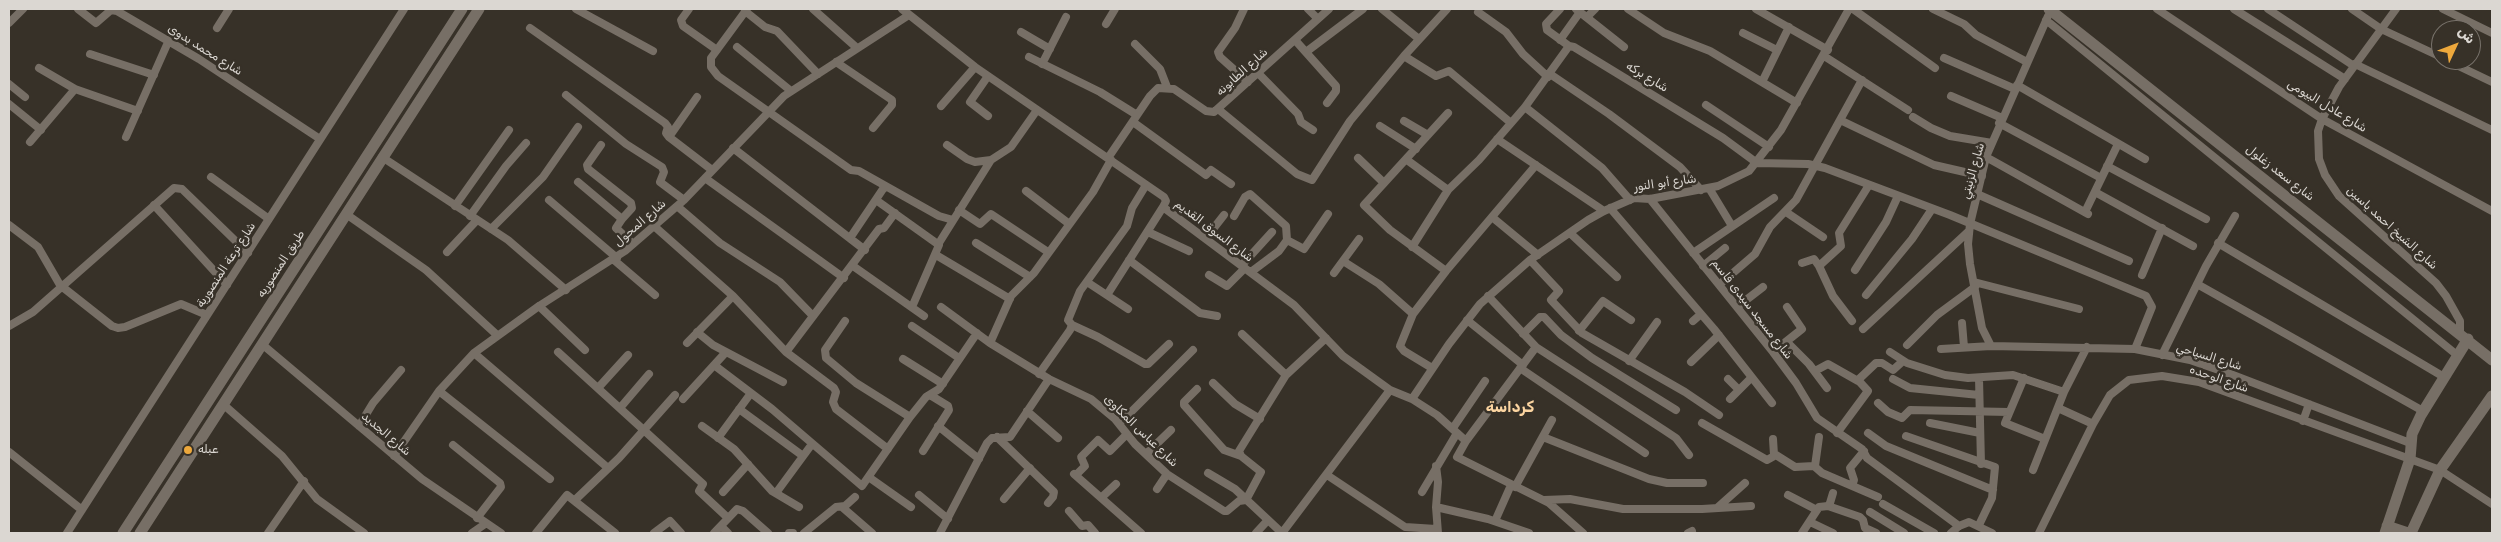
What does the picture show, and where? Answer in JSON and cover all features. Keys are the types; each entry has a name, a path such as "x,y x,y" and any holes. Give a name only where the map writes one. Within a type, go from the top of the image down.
{"main road":[{"name":"طريق المنصوريه","path":"123,533 462,9"},
{"path":"140,533 478,9"},
{"name":"شارع سعد زغلول","path":"2049,13 2464,336 2492,360"},
{"path":"440,43 451,51"},
{"path":"2464,336 2457,355 2423,411 2410,442 2410,459 2386,530 2410,533 2440,470 2492,396"}],"street":[{"path":"9,23 23,9"},
{"name":"شارع محمد بدوى","path":"78,9 96,23 111,10 123,11 320,139"},
{"path":"217,28 230,9"},
{"name":"شارع ترعة المنصورية","path":"67,533 404,9"},
{"path":"576,9 653,51"},
{"path":"689,9 681,20 683,26 717,50"},
{"path":"813,9 857,48"},
{"name":"شارع السوق القديم","path":"902,9 975,67 1164,197 1166,201 1163,207 1294,306 1344,356 1390,390 1412,399 1437,414 1466,441"},
{"path":"1106,24 1115,9"},
{"path":"1244,9 1235,28 1218,52 1220,57 1248,82"},
{"path":"1308,9 1318,19"},
{"name":"شارع الطابونه","path":"1167,87 1178,91 1210,113 1218,109 1329,9"},
{"path":"1306,52 1363,9"},
{"path":"1382,9 1419,39"},
{"path":"1218,109 1297,174 1309,181 1315,177 1350,121 1404,56 1447,9"},
{"name":"شارع بركه","path":"1560,9 1545,26 1560,40 1663,100 1723,138 1756,164"},
{"path":"1587,17 1595,9"},
{"path":"1628,9 1664,33 1710,51 1797,103"},
{"path":"1756,9 1789,28 1908,110"},
{"name":"شارع أبو النور","path":"1412,399 1467,320 1488,296 1538,254 1607,210 1630,200 1650,199 1705,189 1740,176 1756,164 1769,148 1797,103 1849,9"},
{"path":"1932,9 1964,24 1976,35 2027,62"},
{"name":"شارع عادل البيومى","path":"2157,9 2322,119 2492,210"},
{"path":"2234,9 2345,79"},
{"path":"2268,9 2354,65 2492,130"},
{"path":"2352,9 2381,29 2431,53"},
{"name":"شارع الشيخ احمد ياسين","path":"2396,9 2354,65 2322,119 2318,131 2319,159 2339,196 2436,283 2456,310 2464,336"},
{"path":"2443,9 2492,33"},
{"path":"818,74 777,31 765,27 746,10 711,58 710,64 718,76 769,110 851,170 859,171 939,216 953,220"},
{"path":"1560,40 1578,10 1624,47"},
{"path":"1858,10 1935,68"},
{"path":"1483,12 1506,32 1521,51 1549,75 1609,114 1681,168 1705,189 1732,226"},
{"path":"2049,13 2457,355"},
{"name":"شارع الزنيتي","path":"1991,346 1982,328 1968,244 1970,227 1986,156 2049,13"},
{"name":"شارع المحول","path":"394,456 439,391 474,353 539,306 615,259 684,200 769,110 790,91 909,15"},
{"path":"1042,64 1066,17"},
{"path":"530,28 665,123 668,127 666,133 669,137 712,170"},
{"path":"1762,82 1789,28"},
{"path":"1021,32 1050,48"},
{"path":"1743,33 1777,50"},
{"path":"126,137 169,40"},
{"path":"1295,40 1336,86 1336,91 1327,103"},
{"path":"990,343 1010,299 1030,277 1068,223 1093,192 1137,114 1155,90 1167,87 1160,69 1135,44"},
{"path":"1412,247 1448,190 1525,107 1568,46"},
{"path":"737,47 790,91"},
{"path":"90,54 154,75"},
{"path":"1404,56 1436,76 1449,71 1511,123"},
{"path":"1029,58 1100,92 1137,114"},
{"path":"1944,58 2016,87 2145,159"},
{"path":"836,62 892,100 892,105 873,128"},
{"path":"941,106 975,67"},
{"path":"39,68 75,89 138,111"},
{"path":"2467,70 2492,82"},
{"path":"1258,74 1298,114 1301,122 1313,130"},
{"path":"988,76 970,102 988,116"},
{"path":"1719,285 1755,254 1770,227 1796,200 1862,80"},
{"path":"9,84 25,97"},
{"path":"30,142 75,89"},
{"path":"566,95 618,138 662,167 664,172 660,182 684,200"},
{"path":"1951,96 2001,120 2101,178"},
{"path":"669,137 697,97"},
{"path":"9,104 41,130"},
{"path":"1706,105 1769,148"},
{"path":"1525,107 1602,168 1630,200"},
{"path":"912,307 936,255 939,243 959,210 991,160 1011,147 1037,110"},
{"path":"1446,271 1412,247 1364,207 1365,201 1407,160 1448,113"},
{"path":"1913,117 1931,128 1950,136 1971,141 1992,142"},
{"path":"1840,120 1934,165 1982,176"},
{"path":"1404,121 1428,136"},
{"path":"1132,122 1206,175 1211,170 1231,184"},
{"path":"1380,126 1416,149"},
{"path":"491,229 543,177 578,127"},
{"path":"455,206 509,130"},
{"path":"1497,139 1607,210 1719,335 1772,403"},
{"path":"447,252 473,218 497,178 526,143"},
{"path":"1986,156 2086,213 2118,144"},
{"path":"601,145 587,165 588,169 631,203 632,208 616,228 633,244"},
{"path":"947,145 967,159 975,162 991,160"},
{"path":"733,148 865,250"},
{"path":"382,157 530,257 566,290"},
{"path":"1358,158 1384,183"},
{"path":"1407,160 1448,190"},
{"path":"1756,164 1815,165 1932,209 1970,227 2146,296 2152,307 2135,349"},
{"path":"1432,368 1404,351 1400,346 1413,314 1446,271 1536,165"},
{"path":"2107,166 2206,219"},
{"path":"211,177 269,219"},
{"path":"704,178 844,278"},
{"path":"578,182 622,219"},
{"path":"1146,185 1132,208 1127,226 1080,292 1068,320 1072,325 1098,337 1144,364 1148,364 1169,344"},
{"path":"1819,266 1841,246 1839,233 1869,185"},
{"path":"850,238 885,186"},
{"path":"9,326 33,312 60,285 174,188 179,188 248,253"},
{"path":"1026,191 1068,223"},
{"path":"2095,192 2193,246"},
{"path":"1234,216 1245,197 1250,194 1285,224 1287,240 1271,259 1246,268"},
{"path":"1977,194 2129,260"},
{"path":"1855,270 1886,222 1898,196"},
{"path":"1693,253 1774,198"},
{"name":"شارع مسجد سيدى قاسم","path":"1650,199 1773,352 1796,383 1817,418 1864,451 1867,458 1959,526"},
{"path":"549,200 655,295"},
{"path":"876,200 939,243"},
{"path":"154,205 228,285"},
{"path":"676,206 726,247 780,282 814,316"},
{"path":"1107,295 1163,207"},
{"path":"1866,294 1907,246 1932,209"},
{"path":"959,210 980,224 991,214 1048,252"},
{"path":"1786,212 1824,237"},
{"path":"786,352 895,213"},
{"path":"346,214 426,270 497,335"},
{"path":"1287,240 1304,249 1328,214"},
{"path":"1206,238 1224,215"},
{"path":"2162,355 2218,243 2235,216"},
{"path":"1492,217 1538,254"},
{"path":"9,225 38,247 60,285 112,326 118,328 181,304 207,315"},
{"path":"654,226 733,296 786,352 834,388 836,392 833,402 836,409 888,449"},
{"path":"1863,329 1970,227"},
{"path":"2142,275 2162,228"},
{"path":"1148,232 1189,251"},
{"path":"1210,275 1227,286 1246,268 1272,232"},
{"path":"1570,233 1617,277"},
{"path":"1334,273 1359,239"},
{"path":"976,243 1030,277"},
{"path":"2218,243 2444,378"},
{"path":"1703,266 1725,248"},
{"path":"936,255 1010,299"},
{"path":"1802,263 1814,259 1833,296 1852,321"},
{"path":"1129,260 1200,313 1217,316"},
{"path":"1530,260 1559,290 1550,300 1579,331 1685,392 1719,415"},
{"path":"1343,261 1379,284 1413,314"},
{"path":"853,266 924,316"},
{"path":"1087,282 1128,308"},
{"path":"2197,284 2423,411"},
{"path":"1907,345 1937,315 1975,285 2079,309"},
{"path":"1737,307 1762,287"},
{"path":"687,343 733,296"},
{"path":"1488,296 1536,347 1670,434 1690,454"},
{"path":"1579,331 1603,301 1631,320"},
{"path":"539,306 585,350"},
{"name":"شارع عباس المكاوى","path":"941,307 990,343 1039,374 1091,399 1119,424 1167,474 1224,511 1227,511 1239,501 1246,500"},
{"path":"1773,352 1802,328 1787,307"},
{"path":"1694,321 1701,314"},
{"path":"1523,334 1540,317 1544,317 1560,335 1584,352 1676,410"},
{"path":"1467,320 1521,366 1645,453"},
{"path":"845,321 825,350 826,358 856,383 910,417"},
{"path":"1629,361 1657,322"},
{"path":"1962,323 1964,347"},
{"path":"1039,374 1072,325"},
{"path":"912,326 959,358"},
{"path":"697,332 726,352 783,382"},
{"path":"714,365 751,393 860,485 865,485 910,417 930,395 936,393 977,333"},
{"path":"1242,334 1286,374"},
{"path":"1691,362 1719,335"},
{"path":"1241,456 1239,451 1260,419 1267,402 1286,374 1326,338"},
{"path":"1786,342 1815,370 1827,388"},
{"name":"شارع الجديد","path":"263,345 394,456 485,524 501,533"},
{"name":"شارع السياحي","path":"1941,349 1991,346 2135,349 2190,360 2410,442"},
{"path":"1536,347 1466,441 1457,455 1458,459 1544,500 1583,533"},
{"path":"2033,470 2064,392 2087,347"},
{"path":"1119,424 1192,350"},
{"path":"558,352 703,484 699,491 728,518"},
{"path":"683,399 726,352"},
{"path":"1890,352 1903,361 1923,370 1945,375 1979,378 2013,375 2064,392"},
{"path":"474,353 608,468"},
{"path":"598,388 628,355"},
{"path":"903,359 942,384"},
{"path":"1858,381 1876,364 1882,363 1893,370 1903,361"},
{"path":"1815,370 1828,364 1858,381 1868,392 1837,432"},
{"path":"359,426 373,402 401,370"},
{"path":"620,408 649,374"},
{"name":"شارع الوحده","path":"2039,533 2092,424 2110,395 2121,385 2139,377 2162,376 2199,382 2440,470"},
{"path":"1730,399 1751,378"},
{"path":"1979,378 1980,464"},
{"path":"2024,378 2005,420 2007,424 2045,439"},
{"path":"951,533 942,531 987,443 992,438 1010,437 1049,379"},
{"path":"1728,379 1739,390"},
{"path":"1892,379 1910,388 1979,395"},
{"path":"1422,492 1485,381"},
{"path":"1213,383 1235,404 1260,419"},
{"path":"1198,389 1184,402 1184,406 1224,450 1241,456 1261,472 1246,500"},
{"path":"1208,473 1228,485 1282,533 1390,390"},
{"path":"439,391 550,479"},
{"path":"718,438 751,393"},
{"path":"575,500 645,430 675,395"},
{"path":"922,452 948,413 948,408 930,395"},
{"path":"1878,403 1888,412 1902,418 1910,410 2009,412"},
{"path":"2303,421 2309,404"},
{"path":"224,405 282,456 317,499 364,533"},
{"path":"2058,408 2092,424"},
{"path":"739,409 803,456"},
{"path":"1027,411 1058,438"},
{"path":"1495,521 1513,486 1552,420"},
{"path":"1702,423 1766,460 1769,460 1774,455"},
{"path":"1930,423 1980,433"},
{"path":"702,426 734,449 776,494 799,507"},
{"path":"938,426 979,459"},
{"path":"1146,454 1171,430"},
{"path":"1868,433 1886,446 1993,490"},
{"path":"1127,434 1110,451 1098,440 1081,457 1085,466 1075,475 1102,497 1136,532"},
{"path":"1543,436 1650,479 1667,483 1703,483"},
{"path":"1906,436 1980,464 1994,467 1993,490 1986,512 1979,525"},
{"path":"1818,437 1816,466 1822,473 1878,497"},
{"path":"997,438 1054,492 1053,497 1048,503"},
{"path":"1772,439 1774,455"},
{"path":"776,494 812,444"},
{"path":"453,445 500,482 501,487 477,518"},
{"path":"1808,454 1817,451"},
{"path":"1852,486 1854,480 1850,468 1864,451"},
{"path":"9,452 82,510"},
{"path":"1774,455 1795,467 1816,466"},
{"path":"723,492 748,464"},
{"path":"1327,475 1404,530 1437,531 1438,482 1436,466"},
{"path":"1004,498 1030,468"},
{"path":"2440,470 2492,504"},
{"path":"1156,489 1167,474"},
{"path":"870,478 911,507"},
{"path":"268,533 304,481"},
{"path":"1717,508 1745,483"},
{"path":"1102,497 1116,484"},
{"path":"1828,506 1833,493"},
{"path":"536,533 568,495 615,533"},
{"path":"919,495 948,519"},
{"path":"1788,495 1817,510"},
{"path":"804,533 836,507 842,507 855,497"},
{"path":"1544,500 1570,499 1623,509 1751,506"},
{"path":"1883,504 1934,533"},
{"path":"1802,533 1817,510 1828,506 1860,517 1864,520 1865,528 1876,533"},
{"path":"842,507 872,533"},
{"path":"1436,507 1495,521 1529,533"},
{"path":"714,533 737,510 741,510 768,533"},
{"path":"1068,511 1082,526 1088,525 1095,533"},
{"path":"1870,512 1904,533"},
{"path":"1256,533 1268,520"},
{"path":"654,533 670,521 681,533"},
{"path":"1810,522 1833,533"},
{"path":"1952,533 1959,526 1968,522 1979,525 1992,533"},
{"path":"472,533 485,524"},
{"path":"721,526 728,533"}],"place":[{"name":"عبله","path":"188,450"}],"district":[{"name":"كرداسة","path":"1510,408"}]}
